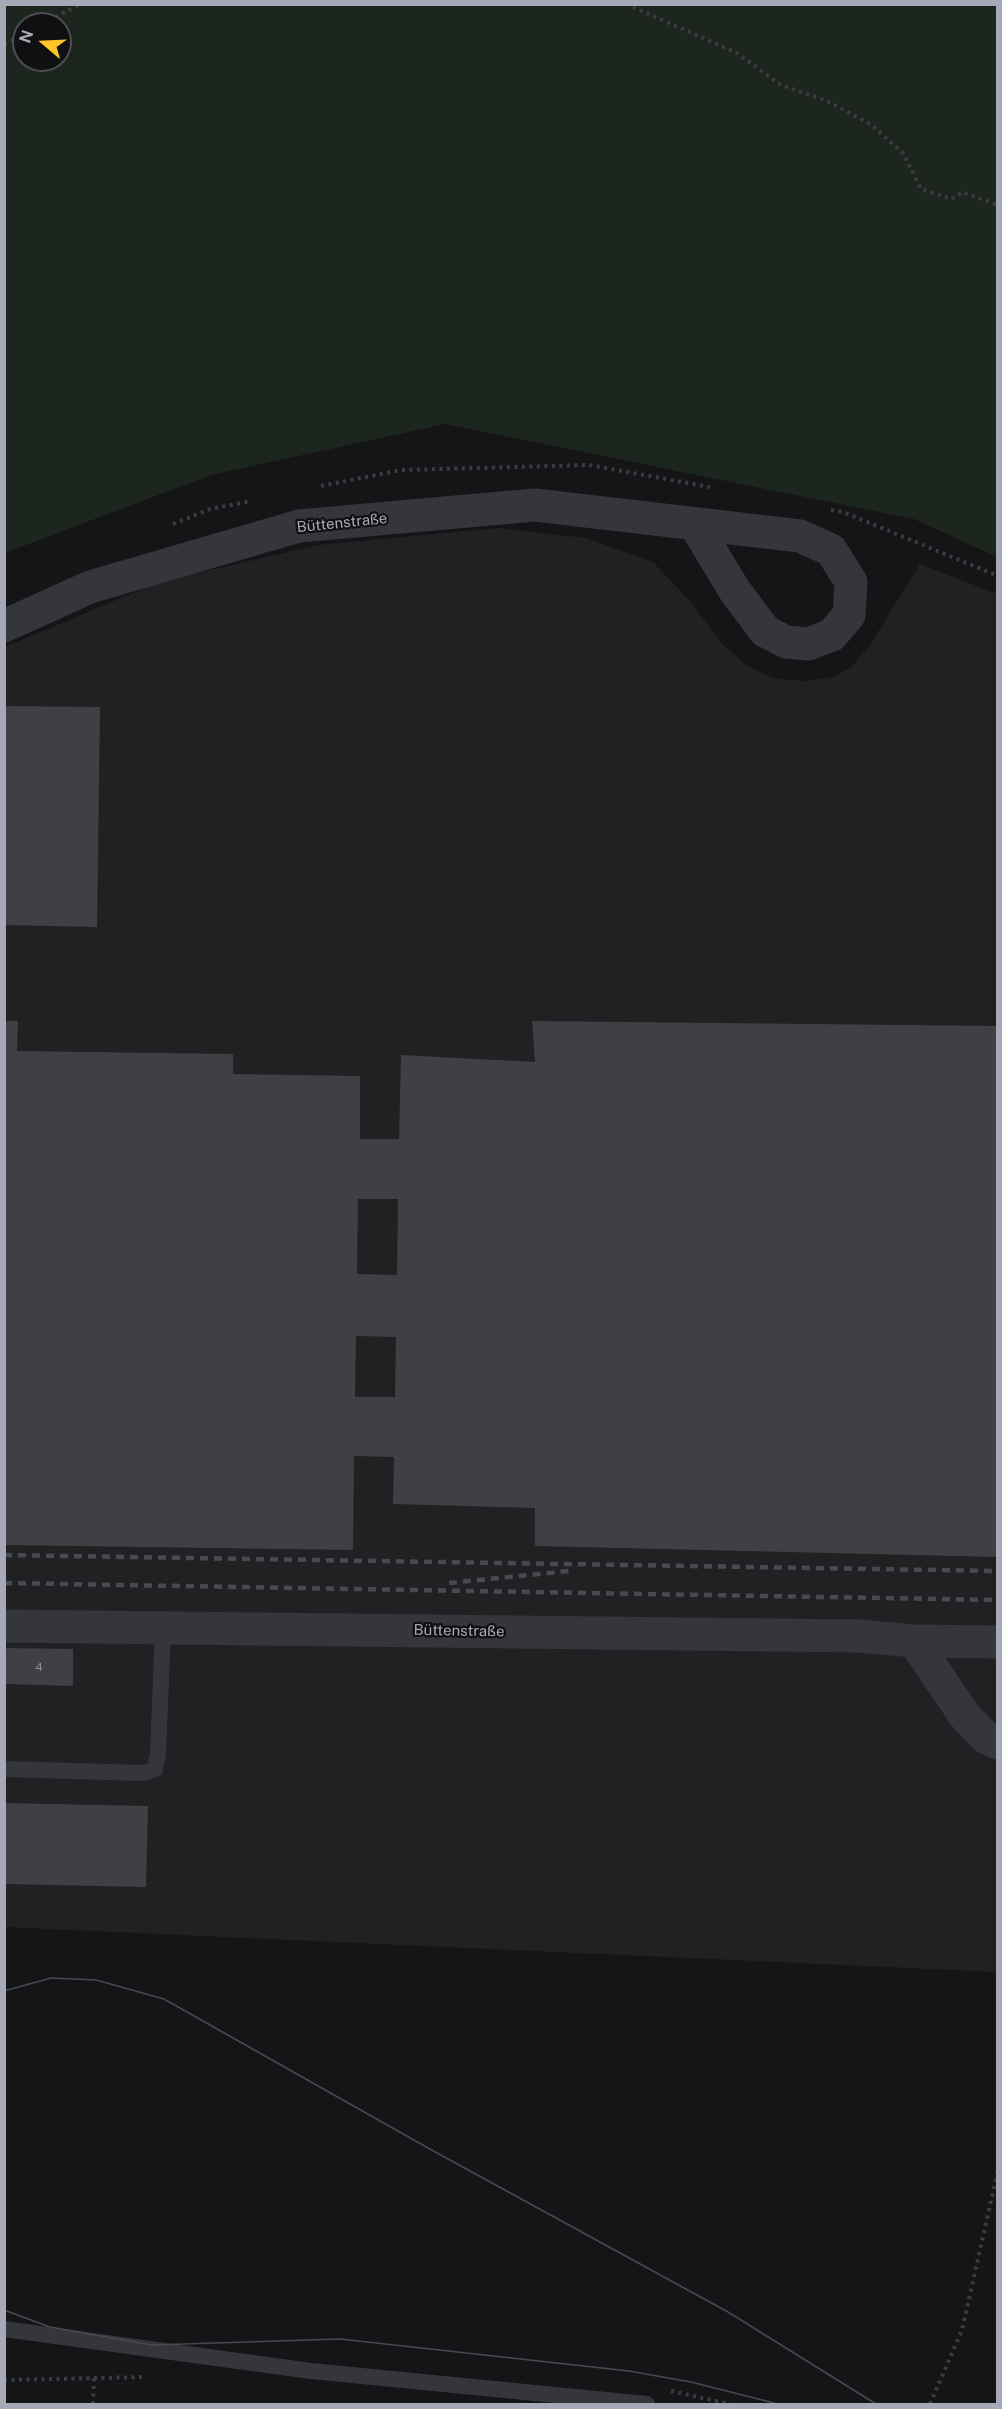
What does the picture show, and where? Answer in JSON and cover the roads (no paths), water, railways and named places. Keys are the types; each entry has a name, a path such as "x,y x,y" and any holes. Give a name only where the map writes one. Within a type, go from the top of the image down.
{"street":[{"name":"Büttenstraße","path":"4,626 90,587 299,526 535,505 695,525 754,528 800,536 831,550 851,582 849,615 832,635 808,644 786,642 765,631 735,591 695,525"},
{"name":"Büttenstraße","path":"4,1626 858,1636 914,1641 998,1642"},
{"path":"914,1641 965,1716 985,1737 998,1743"}],"lane":[{"path":"4,1769 144,1773 155,1769 158,1754 163,1628"},
{"path":"4,2329 311,2371 647,2404"}],"tram line":[{"path":"4,1991 51,1978 96,1980 164,1999 428,2148 728,2312 876,2404"},
{"path":"4,2310 50,2327 152,2345 340,2339 629,2371 691,2382 778,2404"}],"railway":[{"path":"4,1555 998,1571"},
{"path":"449,1583 569,1571"},
{"path":"4,1583 998,1600"}]}
